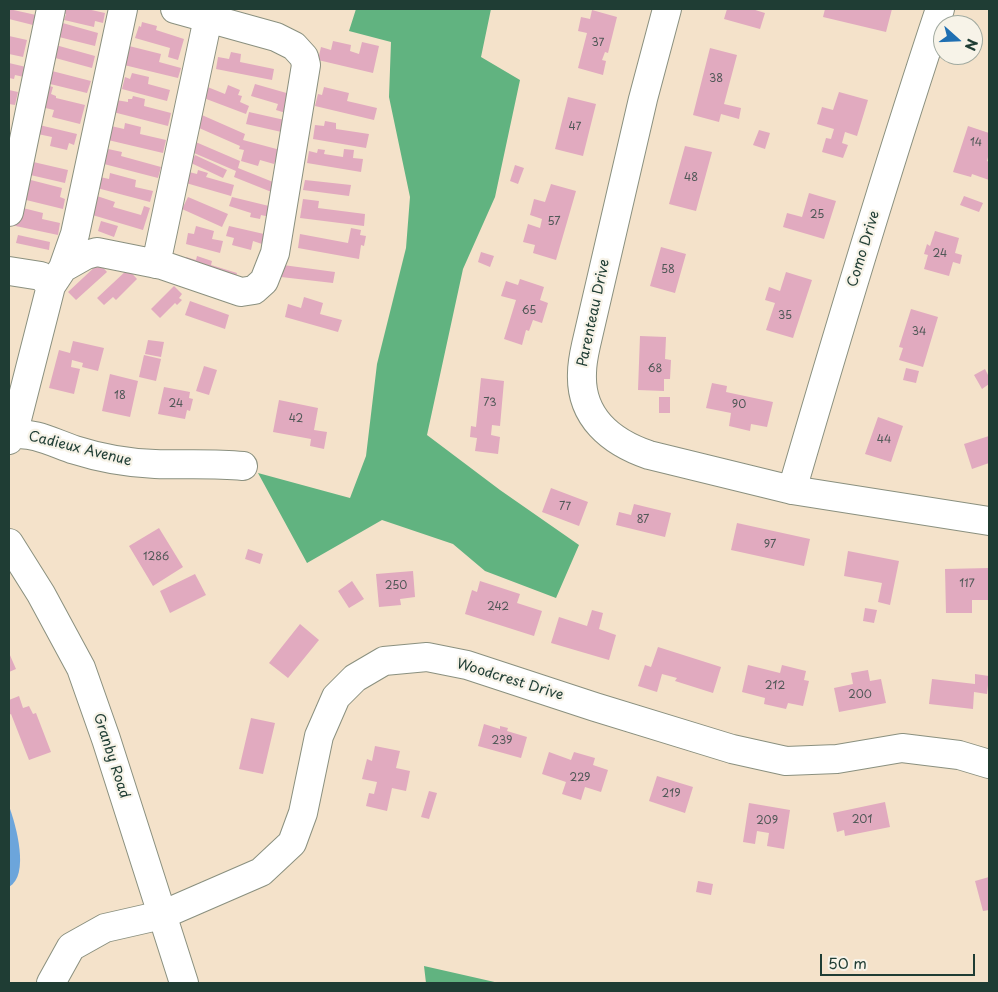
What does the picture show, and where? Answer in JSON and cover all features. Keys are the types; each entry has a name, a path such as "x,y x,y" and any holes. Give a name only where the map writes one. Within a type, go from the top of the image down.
{"street":[{"path":"9,212 51,9"},
{"path":"11,438 57,277 76,234 123,9"},
{"path":"9,271 57,277 86,255 97,252 156,264 241,292 254,290 264,281 276,253 306,65 304,57 294,46 276,37 174,9"},
{"name":"Parenteau Drive","path":"667,9 641,108 586,345 582,373 584,391 590,411 601,428 616,440 632,449 649,455 792,490 989,520"},
{"name":"Como Drive","path":"792,490 901,126 940,9"},
{"path":"156,264 208,18"},
{"name":"Cadieux Avenue","path":"11,438 24,435 40,438 83,452 129,462 152,464 206,463 243,466"},
{"name":"Granby Road","path":"9,543 41,594 81,668 106,738 184,983"},
{"name":"Woodcrest Drive","path":"52,983 72,947 105,928 162,916 261,872 292,843 303,813 319,736 336,697 355,678 384,661 427,657 467,664 595,707 714,743 786,761 837,759 902,748 959,755 989,764"}],"green space":[{"path":"356,9 491,9 481,57 520,80 495,197 463,269 427,435 500,490 579,545 556,598 485,571 453,544 382,520 307,563 258,473 350,498 366,456 377,364 406,248 410,197 389,97 391,42 349,31"},
{"path":"424,966 499,983 426,983"}],"water":[{"path":"9,806 18,837 20,861 19,872 15,881 9,887"}],"building":[{"path":"9,9 36,15 33,25 9,19"},
{"path":"59,9 87,9 105,13 103,23 95,21 94,27 64,20 66,14 58,13"},
{"path":"727,9 752,9 765,13 760,29 724,19"},
{"path":"825,9 892,9 886,32 823,17"},
{"path":"592,10 617,17 608,53 605,52 602,60 606,61 603,75 578,68 587,33 578,31 581,17 590,19"},
{"path":"59,22 98,33 95,46 55,36"},
{"path":"142,22 157,26 156,30 184,39 178,60 168,57 170,48 135,38"},
{"path":"9,36 27,40 23,57 9,54"},
{"path":"333,41 351,45 350,51 359,54 362,42 379,46 373,73 318,60 321,47 331,50"},
{"path":"52,44 95,56 92,68 48,56"},
{"path":"129,46 161,54 159,62 181,68 178,78 124,65"},
{"path":"710,48 737,55 724,104 741,108 739,119 721,114 719,122 693,115"},
{"path":"231,52 241,54 240,62 274,69 272,80 216,69 218,57 229,59"},
{"path":"47,61 55,63 52,71 91,81 87,93 42,82"},
{"path":"9,63 26,67 24,77 15,75 14,79 9,78"},
{"path":"132,73 149,77 148,84 170,90 167,101 122,89 125,77 130,79"},
{"path":"42,84 53,87 51,94 56,96 56,98 85,105 80,124 52,117 54,110 37,106"},
{"path":"255,84 290,94 289,114 276,110 278,104 251,96"},
{"path":"228,85 240,90 238,95 242,96 240,102 249,106 246,114 201,97 205,86 225,94"},
{"path":"324,87 349,93 347,101 377,108 374,120 315,106 318,94 322,95"},
{"path":"9,90 18,92 15,105 9,104"},
{"path":"839,92 868,100 857,136 845,132 842,143 848,145 843,158 822,152 826,138 831,139 834,129 817,124 822,107 833,110"},
{"path":"133,96 145,99 144,106 171,113 168,126 113,112 116,100 128,102 128,99 132,99"},
{"path":"568,97 596,104 583,156 555,149"},
{"path":"195,112 245,134 243,140 284,151 282,161 276,159 274,164 260,160 258,166 241,161 244,150 239,149 240,146 190,124"},
{"path":"249,112 289,121 286,133 246,124"},
{"path":"325,121 336,123 336,129 369,134 366,148 313,139 315,125 324,126"},
{"path":"125,123 141,127 140,134 166,140 163,153 108,140 111,126 124,129"},
{"path":"35,124 77,134 74,145 69,143 67,150 50,146 52,137 33,133"},
{"path":"968,126 989,133 987,161 989,162 989,180 972,174 971,177 953,172"},
{"path":"759,130 770,133 765,149 753,145"},
{"path":"191,140 240,161 238,168 278,184 274,193 234,177 236,171 187,150"},
{"path":"685,146 712,152 696,211 669,204"},
{"path":"108,149 122,152 121,156 161,167 158,178 104,164"},
{"path":"318,149 325,150 324,154 343,157 344,149 354,150 353,158 363,159 361,172 307,163 309,151 317,153"},
{"path":"195,155 227,170 223,178 191,163"},
{"path":"29,161 68,170 65,183 26,174"},
{"path":"515,165 524,168 518,184 510,181"},
{"path":"198,170 208,173 206,177 234,185 231,196 186,183 189,172 197,174"},
{"path":"110,173 136,180 135,187 153,191 150,202 97,188 100,177 109,179"},
{"path":"23,178 62,188 60,197 65,199 63,209 18,198"},
{"path":"305,180 351,185 349,196 303,190"},
{"path":"551,184 576,191 556,260 533,253 535,245 523,242 528,224 540,228 542,219 530,215 534,199 545,202"},
{"path":"809,193 836,201 824,239 783,227 787,213 802,217"},
{"path":"94,195 115,202 113,207 141,215 144,206 150,208 143,230 89,214"},
{"path":"964,196 983,203 979,212 960,205"},
{"path":"188,197 228,214 222,227 182,209"},
{"path":"232,197 273,207 270,217 261,215 260,219 250,217 251,213 229,206"},
{"path":"303,199 319,201 318,208 365,214 364,226 300,218"},
{"path":"15,206 43,213 42,219 60,223 58,235 11,225"},
{"path":"101,221 118,226 114,237 98,231"},
{"path":"196,226 214,231 212,239 223,241 220,253 186,244 188,233 194,234"},
{"path":"229,226 264,234 262,244 253,241 251,250 232,245 234,238 226,236"},
{"path":"351,228 361,230 360,235 366,236 364,246 361,245 359,259 298,248 300,234 348,243"},
{"path":"935,231 959,238 955,253 962,255 960,264 953,262 949,276 924,269 928,255 924,254 927,244 930,246"},
{"path":"18,235 50,242 49,250 16,243"},
{"path":"661,247 686,254 675,293 650,286"},
{"path":"481,252 494,256 490,267 478,262"},
{"path":"197,256 212,261 211,265 237,273 233,285 182,269 186,257 196,260"},
{"path":"99,263 107,272 76,300 68,292"},
{"path":"283,265 335,272 333,283 281,277"},
{"path":"128,269 137,279 116,300 113,297 104,305 97,298"},
{"path":"786,272 812,280 793,338 766,330 775,303 765,300 769,287 780,291"},
{"path":"520,279 544,287 540,300 548,303 542,323 533,320 529,331 526,330 522,345 504,339 516,300 501,296 506,281 518,285"},
{"path":"174,286 182,294 179,298 182,300 177,305 175,303 160,318 151,309"},
{"path":"304,297 323,303 320,314 342,320 338,332 285,317 288,304 301,308"},
{"path":"190,301 229,315 225,329 185,315"},
{"path":"911,309 938,317 923,367 899,360 903,348 899,347"},
{"path":"640,336 666,337 665,359 671,360 670,379 664,379 664,391 638,390"},
{"path":"148,340 164,342 161,357 145,354"},
{"path":"73,341 104,348 98,371 82,367 83,363 72,360 71,367 80,369 74,394 49,388 59,350 70,353"},
{"path":"144,355 161,359 156,381 139,377"},
{"path":"204,366 217,370 209,395 196,391"},
{"path":"906,368 919,371 916,383 903,380"},
{"path":"985,369 989,377 989,384 982,389 974,375"},
{"path":"110,374 138,381 130,417 102,411"},
{"path":"481,378 504,381 500,426 492,425 491,435 500,437 498,454 475,451 477,438 470,437 471,426 476,427"},
{"path":"712,383 727,386 726,392 773,402 767,427 751,424 750,431 729,426 731,413 706,408"},
{"path":"164,387 190,392 189,398 193,399 190,411 187,410 185,419 158,414"},
{"path":"659,397 670,397 670,413 659,413"},
{"path":"279,400 318,408 314,430 327,432 324,449 310,446 311,439 273,432"},
{"path":"878,417 903,426 891,462 865,454"},
{"path":"989,436 989,463 972,469 964,444"},
{"path":"551,488 588,502 579,526 542,512"},
{"path":"634,504 671,513 665,537 616,525 619,512 631,515"},
{"path":"737,523 810,539 804,566 731,550"},
{"path":"159,528 183,567 153,586 129,546"},
{"path":"248,549 263,554 260,564 245,559"},
{"path":"848,551 899,561 890,605 878,602 882,583 844,576"},
{"path":"989,568 989,600 972,600 972,613 946,613 945,569"},
{"path":"413,571 415,597 400,599 401,605 379,607 376,574"},
{"path":"195,574 206,595 170,613 160,591"},
{"path":"352,581 364,599 349,608 338,591"},
{"path":"480,581 520,594 517,603 542,611 534,636 465,614 472,590 477,592"},
{"path":"865,608 877,610 874,623 863,621"},
{"path":"592,610 603,613 599,629 616,635 609,660 551,643 559,617 587,626"},
{"path":"300,624 319,640 288,678 269,663"},
{"path":"658,647 721,667 713,693 675,681 677,678 662,674 657,692 638,686 645,665 651,667"},
{"path":"9,653 16,669 9,672"},
{"path":"748,665 780,673 782,665 806,671 804,680 809,681 803,706 788,703 786,709 764,704 765,698 742,692"},
{"path":"868,670 870,681 881,679 886,703 839,712 834,688 853,684 851,673"},
{"path":"975,674 989,676 987,694 974,692 973,709 929,704 932,679 975,684"},
{"path":"19,696 23,708 29,706 33,714 36,713 51,752 29,760 11,714 9,715 9,700"},
{"path":"251,718 275,723 263,774 239,769"},
{"path":"484,724 500,729 500,726 508,728 507,731 527,737 521,758 478,746"},
{"path":"375,746 400,751 396,768 410,771 406,791 392,788 387,811 366,806 369,793 374,794 377,782 362,779 367,759 372,761"},
{"path":"549,752 571,760 574,752 595,758 593,765 608,770 601,792 585,787 581,800 562,794 566,782 542,774"},
{"path":"657,776 693,787 685,813 649,801"},
{"path":"429,791 437,793 429,819 421,817"},
{"path":"885,802 890,827 845,836 844,830 837,832 833,813"},
{"path":"749,803 790,810 784,849 767,846 769,833 757,831 755,844 743,842"},
{"path":"989,877 989,910 983,911 975,881"},
{"path":"698,881 713,884 711,895 696,892"}]}
